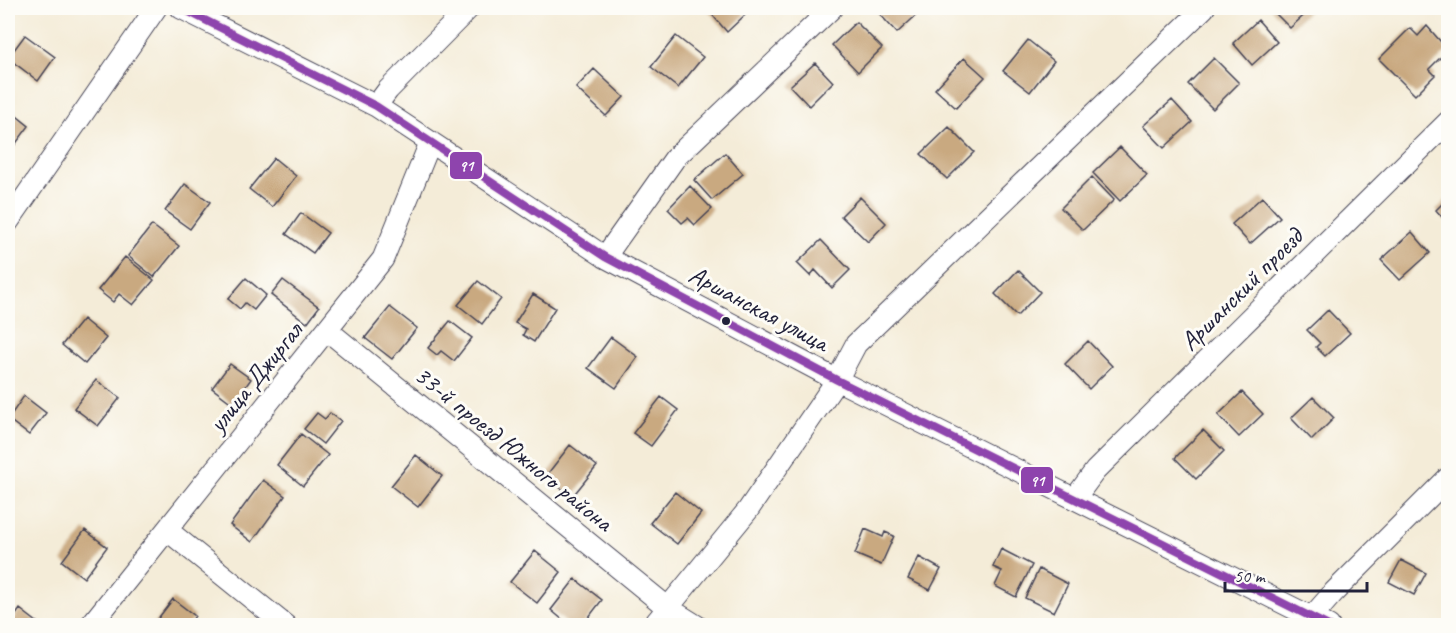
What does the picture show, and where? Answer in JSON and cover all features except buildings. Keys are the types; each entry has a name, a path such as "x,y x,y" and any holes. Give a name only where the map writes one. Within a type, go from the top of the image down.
{"street":[{"path":"8,222 156,8"},
{"name":"Аршанская улица","path":"181,8 376,106 605,257 837,380 1320,621"},
{"path":"376,106 388,90 469,8"},
{"path":"605,257 675,158 832,8"},
{"path":"653,626 748,510 837,380 856,344 1204,8"},
{"name":"Аршанский проезд","path":"1075,498 1095,471 1449,122"},
{"name":"улица Джиргал","path":"90,626 383,259 430,143"},
{"name":"33-й проезд Южного района","path":"327,330 668,608 697,626"},
{"path":"1320,621 1334,592 1449,478"},
{"path":"167,530 286,626"}],"transit line":[{"name":"91","path":"181,8 376,106 605,257 837,380 1329,626"}]}
